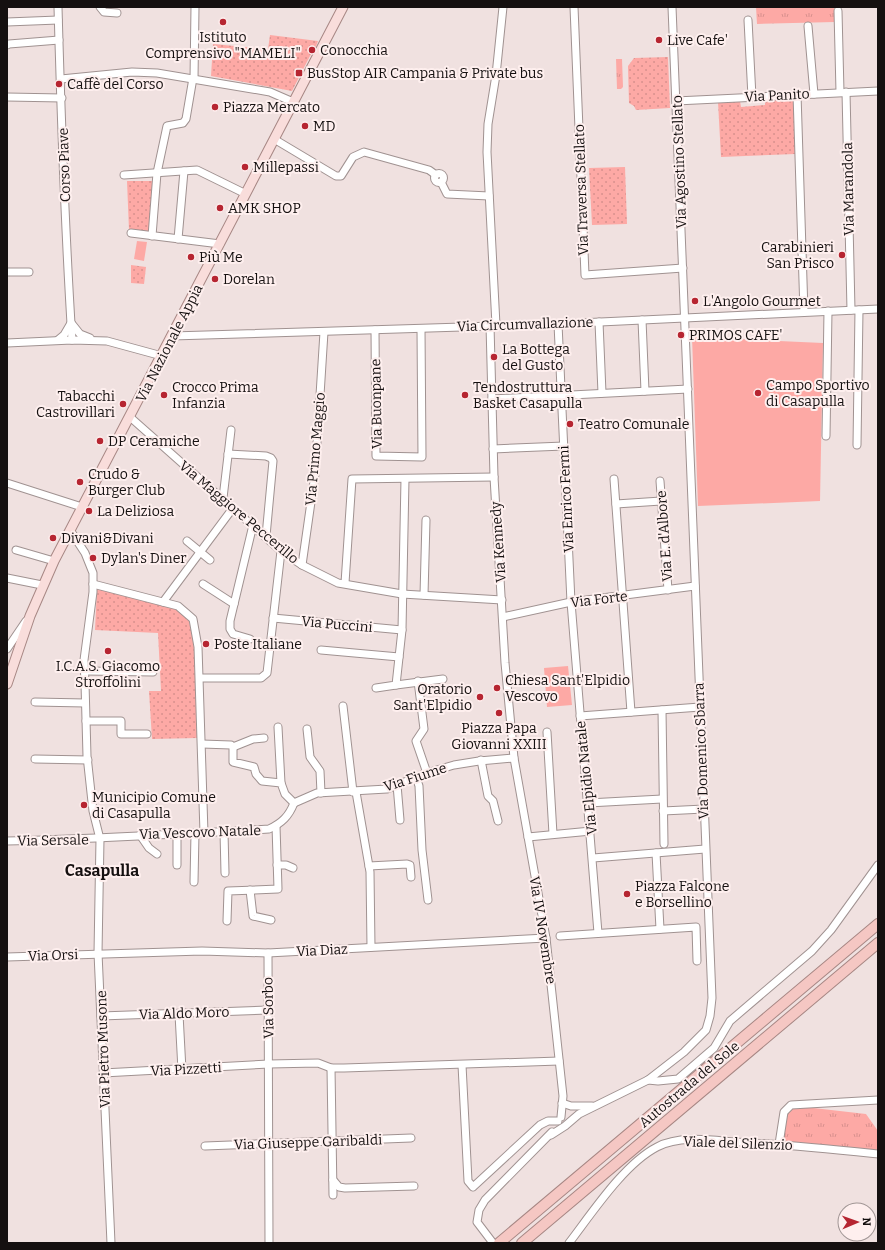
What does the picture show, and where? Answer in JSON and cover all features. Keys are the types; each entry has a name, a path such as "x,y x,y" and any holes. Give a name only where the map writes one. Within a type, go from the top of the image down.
{"highway":[{"name":"Autostrada del Sole","path":"499,1243 878,924"},
{"name":"Autostrada del Sole","path":"522,1243 878,943"}],"main road":[{"name":"Via Nazionale Appia","path":"7,684 42,585 343,7"}],"street":[{"name":"Corso Piave","path":"58,7 62,98 63,174 72,340"},
{"path":"100,7 104,12 116,13"},
{"path":"152,236 158,173 168,125 183,123 186,119 193,78 195,7"},
{"name":"Via Kennedy","path":"503,7 496,75 488,124 489,196 493,325 492,399 494,477 505,663 514,758"},
{"name":"Via Traversa Stellato","path":"574,7 585,275 683,268"},
{"name":"Via Agostino Stellato","path":"672,7 686,318"},
{"name":"Via Marandola","path":"838,11 843,92 851,310"},
{"path":"7,22 58,20"},
{"path":"748,20 752,97"},
{"path":"808,26 814,94"},
{"path":"7,45 59,40"},
{"path":"61,79 132,72 157,73 270,92 293,102"},
{"name":"Via Panito","path":"676,101 878,91"},
{"path":"797,94 804,312"},
{"path":"7,97 62,98"},
{"path":"274,139 336,176 341,176 353,157 364,152 428,170 436,175 441,174 443,176 441,182 447,194 489,196"},
{"path":"124,175 197,170 246,194"},
{"path":"178,239 184,171"},
{"path":"131,233 220,244"},
{"path":"7,272 29,272"},
{"name":"Via Circumvallazione","path":"172,336 558,324 878,309"},
{"path":"857,445 859,310"},
{"path":"826,436 828,311"},
{"name":"Via Domenico Sbarra","path":"562,1121 648,1080 697,1041 706,1030 710,1016 712,998 705,848 686,318"},
{"path":"642,320 645,391"},
{"path":"58,340 64,335 71,322"},
{"path":"71,322 75,331 100,341"},
{"path":"599,322 602,394"},
{"name":"Via Enrico Fermi","path":"558,324 571,602"},
{"name":"Via Buonpane","path":"375,330 376,456 422,457 421,329"},
{"name":"Via Primo Maggio","path":"302,565 315,474 324,332"},
{"path":"7,343 58,340 107,341 162,356"},
{"path":"492,399 688,389"},
{"name":"Via Maggiore Peccerillo","path":"130,417 168,453 223,498 281,551 302,565 338,583 402,594 502,600"},
{"path":"223,498 231,430"},
{"path":"493,449 564,446"},
{"path":"228,454 266,456 271,458 273,461 266,536"},
{"path":"345,583 352,479 494,477"},
{"path":"396,685 402,630 405,479"},
{"path":"614,479 632,712"},
{"name":"Via E. d'Albore","path":"660,481 668,590"},
{"path":"7,482 82,508"},
{"path":"616,504 661,501"},
{"path":"163,602 234,508"},
{"path":"424,595 426,520"},
{"path":"250,638 233,634 230,629 234,604 253,525"},
{"name":"Via Pietro Musone","path":"70,530 85,553 92,573 93,584 84,671 88,760 93,811 100,839 98,954 111,1243"},
{"path":"187,541 210,560"},
{"path":"16,550 54,561"},
{"path":"200,678 261,678 267,673 281,551"},
{"path":"7,578 42,585"},
{"path":"93,584 178,606 193,619 198,640 200,678 204,833"},
{"path":"203,584 234,604"},
{"name":"Via Forte","path":"503,617 571,602 695,586"},
{"name":"Via Elpidio Natale","path":"571,602 593,858"},
{"path":"7,649 30,616"},
{"name":"Via Puccini","path":"273,618 402,630"},
{"path":"321,650 399,657"},
{"path":"84,671 153,672"},
{"path":"376,688 418,681 443,679"},
{"path":"418,681 424,729 416,741 427,773"},
{"path":"35,702 85,703"},
{"path":"343,706 355,792 369,866 371,947"},
{"path":"580,716 700,707"},
{"path":"662,710 662,798 664,844"},
{"path":"86,721 121,721 121,734 147,734"},
{"path":"278,727 281,783 288,798 294,803"},
{"path":"307,729 310,757 320,771 320,793"},
{"path":"547,732 553,834"},
{"path":"202,744 231,745 233,747 253,739 264,738"},
{"path":"233,747 233,762 254,767 256,774 262,781 281,783"},
{"name":"Via Fiume","path":"294,803 320,793 387,789 427,773 454,765 481,760 514,758"},
{"name":"Via IV Novembre","path":"514,758 546,938 559,1061 562,1121"},
{"path":"35,759 88,760"},
{"path":"481,760 488,796 494,801 498,821"},
{"path":"416,777 421,808 422,850 428,900"},
{"path":"397,785 400,820"},
{"path":"588,803 662,798"},
{"name":"Via Vescovo Natale","path":"100,839 140,835 269,830 291,813 294,803"},
{"path":"663,811 704,809"},
{"path":"227,921 228,891 278,889 276,826"},
{"path":"528,836 591,831"},
{"path":"224,832 224,873"},
{"path":"194,882 195,833"},
{"path":"177,865 178,834"},
{"path":"140,835 149,848 157,854"},
{"path":"100,855 107,843 116,837"},
{"path":"86,839 94,844 100,855"},
{"name":"Via Sersale","path":"7,841 100,839"},
{"path":"598,933 593,858 705,848"},
{"path":"656,853 660,929"},
{"path":"277,865 286,865 293,868"},
{"path":"369,866 410,865 411,877"},
{"path":"648,1080 658,1081 678,1078 714,1048 730,1021 812,951 831,930 878,865"},
{"path":"250,890 253,916 271,920"},
{"path":"560,936 696,927 697,961"},
{"name":"Via Diaz","path":"98,954 202,951 268,953 546,938"},
{"name":"Via Sorbo","path":"268,953 269,1243"},
{"name":"Via Orsi","path":"7,958 98,954"},
{"name":"Via Aldo Moro","path":"101,1016 267,1010"},
{"path":"179,1014 182,1070"},
{"name":"Via Pizzetti","path":"104,1073 182,1070 269,1064 318,1063 331,1068 559,1061"},
{"path":"462,1065 468,1181 472,1187 540,1125 548,1121 562,1121"},
{"path":"331,1068 333,1195"},
{"path":"779,1144 784,1112 791,1105 878,1100"},
{"path":"562,1103 578,1107 597,1105"},
{"path":"494,1243 477,1222 477,1216 485,1200 551,1135 562,1121"},
{"name":"Via Giuseppe Garibaldi","path":"205,1146 411,1138"},
{"name":"Viale del Silenzio","path":"569,1243 610,1190 642,1158 656,1147 677,1141 700,1140 779,1144 878,1154"},
{"path":"333,1180 339,1187 345,1188 414,1186"}],"green space":[{"path":"756,7 834,7 835,22 757,24"},
{"path":"270,35 318,41 292,91 211,76 213,44 268,49"},
{"path":"668,57 670,108 636,110 634,106 629,103 628,66 634,58"},
{"path":"616,59 622,59 623,87 621,89 617,89"},
{"path":"792,98 794,100 795,154 721,157 718,102 740,101 741,107 765,105 765,100"},
{"path":"625,167 627,224 592,225 589,168"},
{"path":"127,181 155,181 149,233 129,230"},
{"path":"137,241 147,242 144,261 134,259"},
{"path":"131,265 146,267 144,284 131,283"},
{"name":"Campo Sportivo di Casapulla","path":"692,337 823,343 820,501 698,506"},
{"path":"97,588 176,609 189,620 194,647 197,738 152,739 149,691 161,691 158,633 95,630"},
{"path":"568,666 572,705 547,707 544,668"},
{"path":"796,1106 866,1114 878,1131 878,1150 783,1141 788,1110"}],"place":[{"name":"Istituto Comprensivo \"MAMELI\"","path":"223,22"},
{"name":"Live Cafe'","path":"659,40"},
{"name":"Conocchia","path":"312,50"},
{"name":"BusStop AIR Campania & Private bus","path":"299,73"},
{"name":"Caffè del Corso","path":"59,84"},
{"name":"Piazza Mercato","path":"215,107"},
{"name":"MD","path":"305,126"},
{"name":"Millepassi","path":"245,167"},
{"name":"AMK SHOP","path":"220,208"},
{"name":"Carabinieri San Prisco","path":"842,255"},
{"name":"Più Me","path":"191,257"},
{"name":"Dorelan","path":"215,279"},
{"name":"L'Angolo Gourmet","path":"695,301"},
{"name":"PRIMOS CAFE'","path":"681,335"},
{"name":"La Bottega del Gusto","path":"494,357"},
{"name":"Campo Sportivo di Casapulla","path":"758,393"},
{"name":"Crocco Prima Infanzia","path":"164,395"},
{"name":"Tendostruttura Basket Casapulla","path":"465,395"},
{"name":"Tabacchi Castrovillari","path":"123,404"},
{"name":"Teatro Comunale","path":"570,424"},
{"name":"DP Ceramiche","path":"100,441"},
{"name":"Crudo & Burger Club","path":"80,482"},
{"name":"La Deliziosa","path":"89,511"},
{"name":"Divani&Divani","path":"53,538"},
{"name":"Dylan's Diner","path":"93,558"},
{"name":"Poste Italiane","path":"206,644"},
{"name":"I.C.A.S. Giacomo Stroffolini","path":"108,651"},
{"name":"Chiesa Sant'Elpidio Vescovo","path":"497,688"},
{"name":"Oratorio Sant'Elpidio","path":"480,697"},
{"name":"Piazza Papa Giovanni XXIII","path":"499,713"},
{"name":"Municipio Comune di Casapulla","path":"84,805"},
{"name":"Piazza Falcone e Borsellino","path":"627,894"}],"district":[{"name":"Casapulla","path":"102,870"}]}
